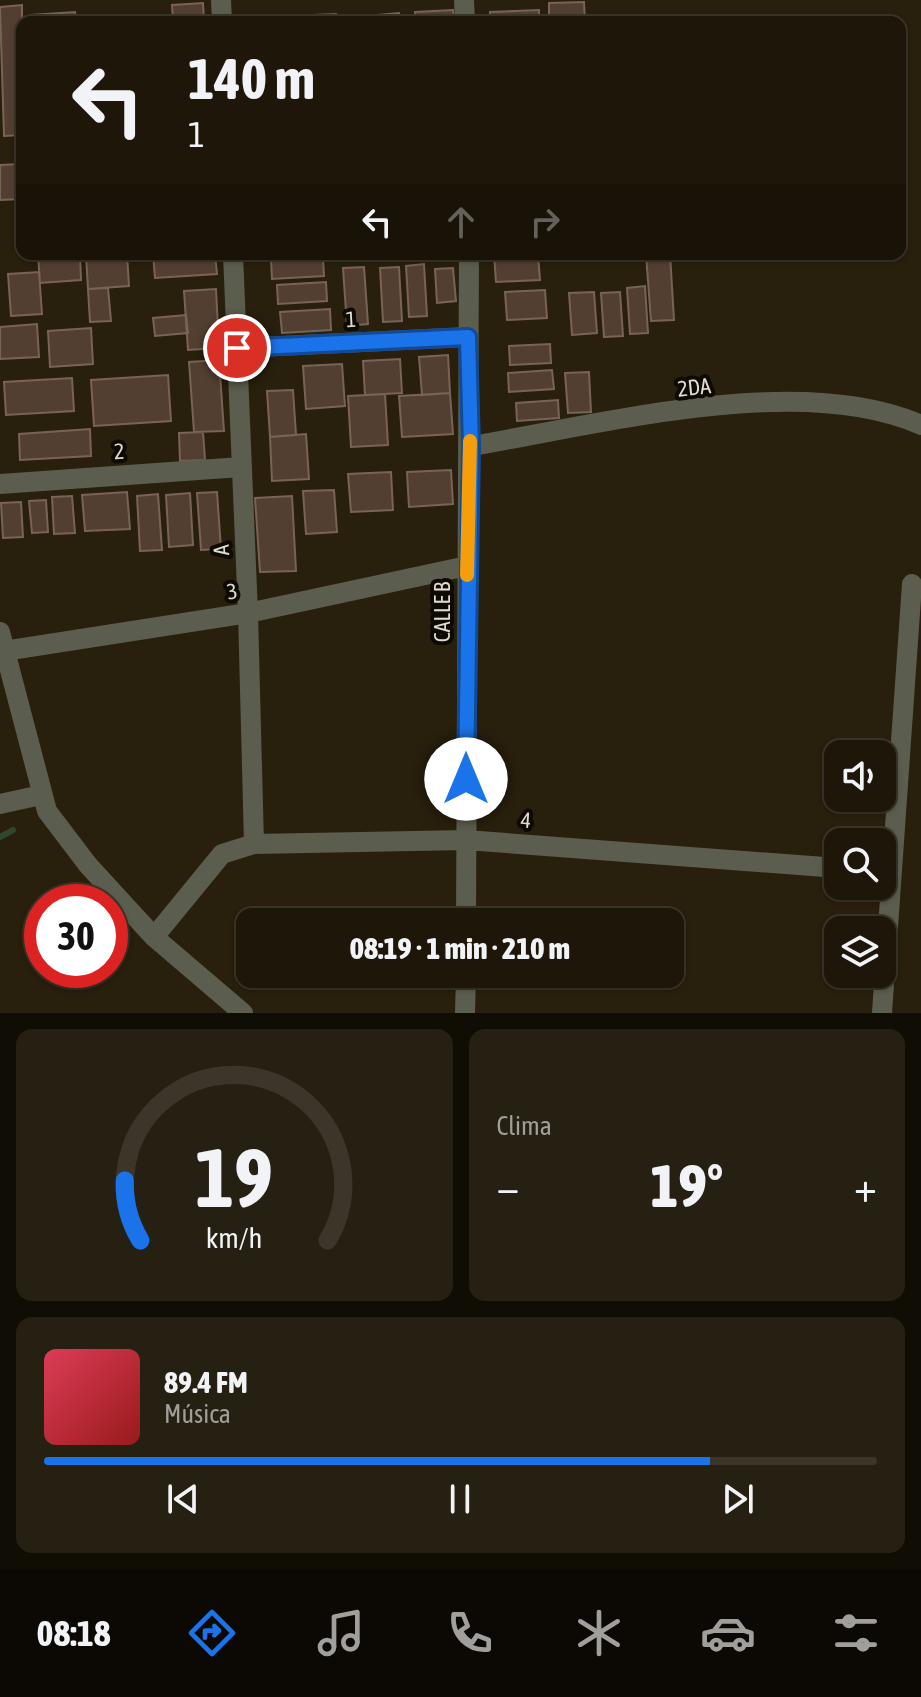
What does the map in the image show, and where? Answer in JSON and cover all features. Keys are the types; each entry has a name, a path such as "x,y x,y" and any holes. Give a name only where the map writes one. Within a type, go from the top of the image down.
{"street":[{"name":"A","path":"233,260 254,844"},
{"name":"CALLE B","path":"466,908 467,566 471,446 469,260"},
{"name":"1","path":"237,348 468,337"},
{"name":"2DA","path":"471,446 672,413 755,404 831,402 891,412 921,424"},
{"name":"2","path":"0,484 241,467"},
{"name":"3","path":"2,641 248,613 467,566"},
{"path":"890,828 912,584"},
{"path":"2,641 47,811 88,865 154,937 242,1013"},
{"path":"0,804 41,795"},
{"name":"4","path":"154,937 222,854 254,844 466,840 824,867"},
{"path":"882,1013 885,900"},
{"path":"465,1013 466,988"}],"building":[{"path":"584,2 585,16 549,16 549,3"},
{"path":"203,3 204,16 173,16 172,5"},
{"path":"22,5 22,16 16,16 16,135 4,136 0,7"},
{"path":"453,10 454,16 415,16 415,12"},
{"path":"539,10 539,16 490,16 490,12"},
{"path":"75,12 75,16 31,16"},
{"path":"399,13 399,16 366,16"},
{"path":"16,164 16,199 0,200 0,165"},
{"path":"38,260 80,260 81,280 40,283"},
{"path":"86,260 127,260 129,286 88,289"},
{"path":"154,260 216,260 217,274 155,278"},
{"path":"271,260 323,260 324,276 272,279"},
{"path":"494,260 538,260 540,280 496,282"},
{"path":"646,260 670,260 674,320 651,321"},
{"path":"424,264 427,316 409,317 406,266"},
{"path":"364,267 368,324 347,326 343,268"},
{"path":"399,267 402,321 383,322 380,268"},
{"path":"453,268 456,301 437,303 435,269"},
{"path":"39,272 42,314 11,316 8,274"},
{"path":"326,282 327,301 278,304 277,285"},
{"path":"645,286 648,333 630,334 627,288"},
{"path":"108,288 111,321 90,322 88,289"},
{"path":"216,289 219,348 188,350 184,291"},
{"path":"545,290 547,318 507,320 505,292"},
{"path":"594,292 597,333 572,335 569,293"},
{"path":"620,292 623,336 604,337 601,293"},
{"path":"330,309 331,330 282,333 280,312"},
{"path":"186,315 188,333 155,336 153,318"},
{"path":"37,324 39,357 0,359 0,327"},
{"path":"91,328 93,364 50,367 48,331"},
{"path":"550,344 551,363 510,365 509,346"},
{"path":"448,355 450,393 422,395 419,357"},
{"path":"400,359 402,393 365,395 363,361"},
{"path":"219,360 224,431 194,432 189,362"},
{"path":"342,364 345,406 306,409 303,366"},
{"path":"552,370 554,389 509,392 508,373"},
{"path":"589,372 591,412 568,413 565,373"},
{"path":"168,375 171,421 94,426 91,380"},
{"path":"72,378 74,411 6,415 4,382"},
{"path":"293,390 296,435 270,437 267,391"},
{"path":"450,393 453,434 402,437 399,396"},
{"path":"385,394 388,445 351,447 348,396"},
{"path":"558,400 559,418 517,421 516,403"},
{"path":"90,429 91,456 20,460 19,434"},
{"path":"203,432 205,460 180,461 179,433"},
{"path":"306,434 309,479 272,481 270,437"},
{"path":"451,470 453,504 409,507 407,472"},
{"path":"391,472 393,510 351,512 348,474"},
{"path":"334,490 337,532 306,534 303,491"},
{"path":"127,492 130,529 85,531 82,495"},
{"path":"217,492 221,549 201,550 197,493"},
{"path":"190,493 193,545 169,547 166,495"},
{"path":"158,494 162,550 140,551 137,496"},
{"path":"72,496 75,533 54,534 52,497"},
{"path":"292,496 296,571 260,572 255,498"},
{"path":"46,500 48,532 32,533 29,501"},
{"path":"21,502 23,537 3,538 1,503"}],"waterway":[{"path":"0,837 13,830"}],"slow traffic":[{"path":"467,575 470,441"}],"route":[{"path":"237,348 468,337 471,446 466,779"}]}
